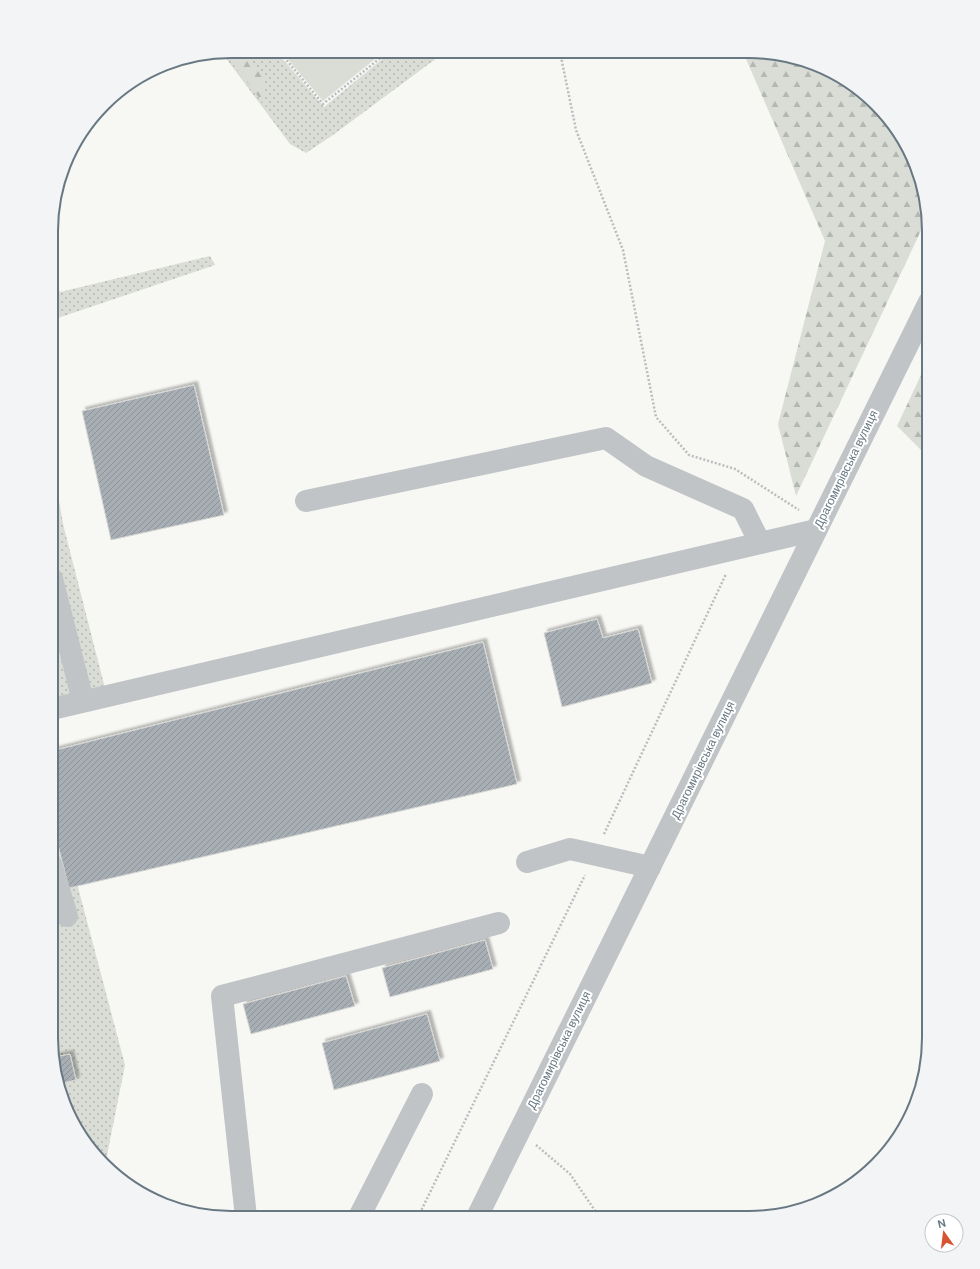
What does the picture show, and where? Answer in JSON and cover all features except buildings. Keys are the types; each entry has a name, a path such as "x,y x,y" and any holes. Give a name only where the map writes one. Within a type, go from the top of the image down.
{"street":[{"name":"Драгомирівська вулиця","path":"480,1211 922,316"},
{"path":"306,501 606,438 646,466 743,509 760,543"},
{"path":"58,707 816,530"},
{"path":"58,603 83,701"},
{"path":"527,862 570,849 650,867"},
{"path":"58,887 67,916"},
{"path":"245,1211 222,996 499,923"},
{"path":"362,1211 422,1094"}],"path":[{"path":"286,58 323,104 381,58"},
{"path":"561,58 576,130 623,250 656,417 689,455 735,469 797,508 816,530"},
{"path":"421,1211 594,855 738,548"},
{"path":"520,1130 570,1174 595,1211"}],"green space":[{"path":"226,58 282,58 324,107 384,58 437,58 333,135 306,153 290,144"},
{"path":"229,58 249,58 264,79 266,107"},
{"path":"287,58 366,58 370,63 323,101"},
{"path":"366,58 376,58 370,63"},
{"path":"746,58 772,59 805,67 836,81 863,101 879,117 899,144 913,175 921,208 922,228 796,496 778,424 825,241"},
{"path":"210,256 215,265 58,318 58,288 60,292"},
{"path":"922,373 922,451 897,426"},
{"path":"58,494 63,524 107,696 58,708"},
{"path":"58,811 125,1065 106,1158 87,1134 76,1115 67,1094 59,1061"}]}
